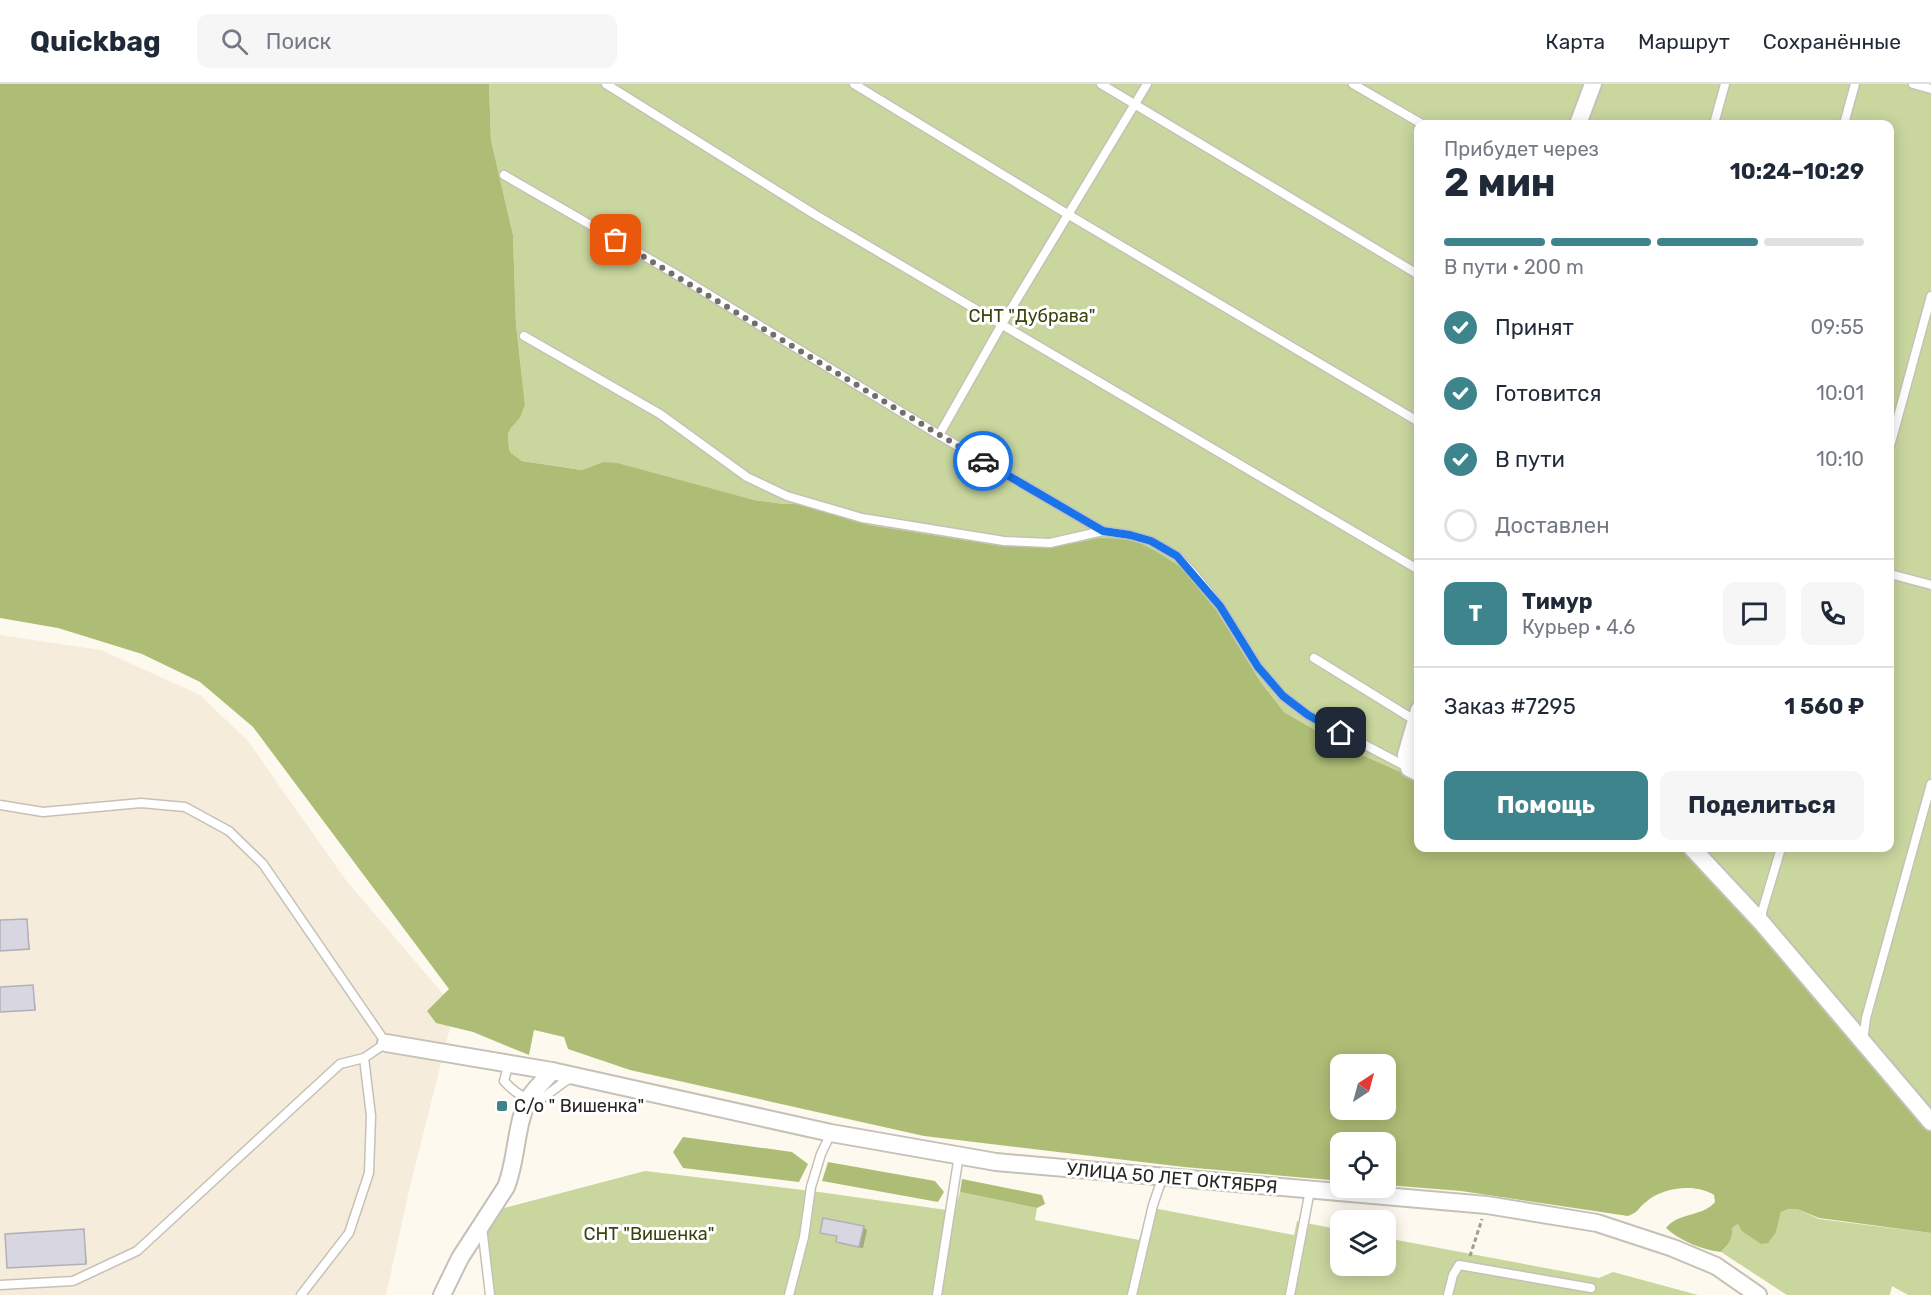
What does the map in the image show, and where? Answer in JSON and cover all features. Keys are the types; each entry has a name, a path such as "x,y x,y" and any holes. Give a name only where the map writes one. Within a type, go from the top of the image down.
{"street":[{"path":"1580,120 1593,84"},
{"path":"1414,728 1406,755 1414,771"},
{"path":"1696,852 1762,923 1931,1122"},
{"name":"УЛИЦА 50 ЛЕТ ОКТЯБРЯ","path":"386,1043 552,1071 831,1133 996,1162 1487,1205 1597,1223 1673,1248 1716,1266 1758,1295"},
{"path":"442,1295 460,1258 506,1187 528,1099 552,1071"}],"lane":[{"path":"606,84 814,214 1414,567"},
{"path":"854,84 1414,419"},
{"path":"1101,84 1414,272"},
{"path":"939,435 1002,324 1070,215 1147,84"},
{"path":"1353,84 1415,120"},
{"path":"1715,120 1725,84"},
{"path":"1846,120 1855,84"},
{"path":"1914,84 1931,89"},
{"path":"504,175 672,272 939,435 1103,531"},
{"path":"1894,431 1931,296"},
{"path":"524,336 660,414 747,477 787,496 862,518 1004,541 1050,543 1103,531 1151,541 1177,556 1220,606 1258,667 1283,696 1308,715 1414,771"},
{"path":"1894,575 1931,585"},
{"path":"1314,658 1414,713"},
{"path":"1863,1041 1866,1018 1931,784"},
{"path":"0,805 43,812 141,803 185,807 230,831 263,864 386,1043 364,1058 340,1064 137,1251 73,1281 0,1285"},
{"path":"1762,923 1762,912 1780,852"},
{"path":"302,1295 349,1233 369,1173 371,1116 364,1058"},
{"path":"516,1065 507,1070 504,1081 528,1099 540,1100 576,1076"},
{"path":"789,1295 804,1237 811,1187 821,1154 831,1133"},
{"path":"937,1295 958,1155"},
{"path":"1132,1295 1153,1205 1163,1176"},
{"path":"1290,1295 1310,1190"},
{"path":"481,1223 490,1295"},
{"path":"1448,1295 1453,1275 1460,1265 1591,1288"}],"path":[{"path":"1467,1266 1487,1205"}],"shaded area":[{"path":"0,635 101,650 200,695 248,741 345,879 455,1008 409,1191 386,1295 0,1295"}],"green space":[{"path":"0,84 489,84 491,140 513,235 516,324 525,405 520,418 508,434 511,453 522,461 582,470 603,462 617,463 754,500 784,504 803,503 869,525 996,545 1049,548 1099,538 1133,539 1156,551 1181,567 1217,611 1260,681 1284,712 1346,748 1414,778 1414,852 1690,852 1931,1129 1931,1233 1819,1218 1797,1209 1788,1209 1781,1212 1776,1232 1768,1243 1761,1244 1742,1231 1738,1224 1732,1228 1730,1241 1721,1252 1692,1244 1666,1228 1677,1219 1710,1207 1715,1202 1714,1195 1707,1191 1689,1188 1670,1190 1653,1197 1628,1216 1461,1191 1396,1186 1396,1132 1330,1132 1330,1180 1184,1167 924,1136 630,1070 568,1049 564,1037 534,1030 529,1055 473,1032 436,1023 427,1011 449,989 253,727 200,682 142,654 58,628 0,618"},
{"name":"СНТ \"Дубрава\"","path":"489,84 1931,84 1931,1129 1690,852 1894,852 1894,120 1414,120 1414,778 1346,748 1284,712 1260,681 1217,611 1181,567 1133,539 1089,540 1049,548 996,545 869,525 803,503 784,504 754,500 603,462 582,470 522,461 511,453 508,434 520,418 525,405 516,324 513,235 491,140"},
{"path":"683,1137 792,1152 808,1164 799,1182 683,1168 673,1152"},
{"path":"828,1162 935,1181 944,1192 938,1202 822,1181"},
{"name":"СНТ \"Вишенка\"","path":"645,1171 954,1211 960,1192 1037,1208 1035,1220 1139,1240 1148,1207 1294,1235 1297,1221 1330,1228 1330,1276 1396,1276 1396,1240 1599,1278 1613,1272 1698,1295 495,1295 486,1224 497,1210"},
{"path":"962,1179 1042,1195 1045,1204 1037,1208 960,1192"},
{"path":"1787,1209 1797,1209 1819,1219 1931,1233 1931,1295 1908,1295 1892,1286 1890,1295 1787,1295 1721,1252 1726,1247 1732,1228 1738,1224 1776,1232 1781,1212"}],"building":[{"path":"27,919 29,949 0,951 0,920"},
{"path":"33,985 35,1010 0,1012 0,987"},
{"path":"823,1218 864,1226 859,1247 836,1242 837,1236 820,1233"},
{"path":"84,1229 86,1264 7,1268 5,1234"}],"way so far":[{"path":"616,240 983,461"}],"place":[{"name":"С/о \" Вишенка\"","path":"502,1106"}],"route":[{"path":"983,461 1103,531 1151,541 1177,556 1220,606 1258,667 1283,696 1308,715 1341,733"}]}
